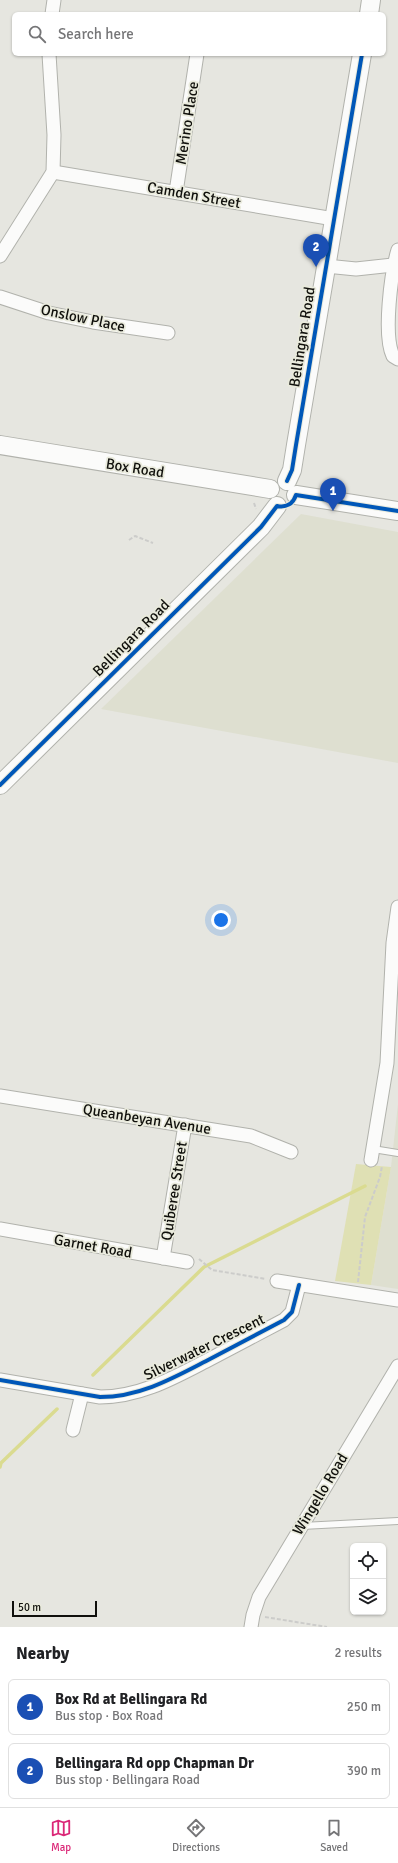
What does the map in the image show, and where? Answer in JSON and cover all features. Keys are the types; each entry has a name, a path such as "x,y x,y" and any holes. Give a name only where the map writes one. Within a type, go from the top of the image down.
{"street":[{"path":"52,12 54,0"},
{"path":"369,12 371,0"},
{"path":"0,256 53,172 54,135 49,56"},
{"name":"Merino Place","path":"176,192 197,56"},
{"name":"Bellingara Road","path":"292,488 292,470 296,445 362,56"},
{"name":"Camden Street","path":"53,172 334,219"},
{"path":"395,358 388,338 393,265 398,250"},
{"path":"326,266 356,269 393,265"},
{"name":"Onslow Place","path":"0,296 56,315 168,333"},
{"name":"Box Road","path":"0,445 270,489"},
{"path":"292,488 289,505 285,507 277,506 270,497 270,489 275,482 283,480 292,488 398,511"},
{"name":"Bellingara Road","path":"0,785 261,526 277,506"},
{"path":"371,1154 387,1063 393,943 398,907"},
{"name":"Queanbeyan Avenue","path":"0,1096 251,1136 291,1152"},
{"name":"Quiberee Street","path":"163,1258 184,1125"},
{"name":"Garnet Road","path":"0,1229 163,1258 192,1260"},
{"path":"277,1281 398,1300"},
{"name":"Silverwater Crescent","path":"0,1380 82,1394 100,1396 127,1395 166,1382 284,1320 292,1312 299,1285"},
{"name":"Wingello Road","path":"252,1621 259,1597 398,1366"},
{"path":"73,1430 82,1394"}],"lane":[{"path":"371,1154 398,1152"},
{"path":"301,1526 398,1521"}],"path":[{"path":"254,503 256,510"},
{"path":"130,540 135,536 153,543"},
{"path":"356,1293 364,1217 380,1177 383,1160 371,1154"},
{"path":"192,1260 204,1264 212,1270 277,1281"},
{"path":"252,1621 327,1627"}],"shaded area":[{"path":"301,514 398,532 398,763 101,709"},
{"path":"398,1104 398,1289 371,1285 391,1167"}],"green space":[{"path":"356,1164 391,1167 371,1285 335,1281"}],"waterway":[{"path":"93,1375 204,1267 365,1186"},
{"path":"0,1467 1,1463 57,1409"}],"cycle path":[{"path":"287,481 292,470 362,56"},
{"path":"0,785 261,527 277,506 289,505 296,495 398,511"},
{"path":"0,1380 100,1397 130,1394 144,1390 184,1373 284,1320 292,1312 299,1285"}],"place":[{"name":"Bellingara Rd opp Chapman Dr","path":"316,267"},
{"name":"Box Rd at Bellingara Rd","path":"333,511"}]}
